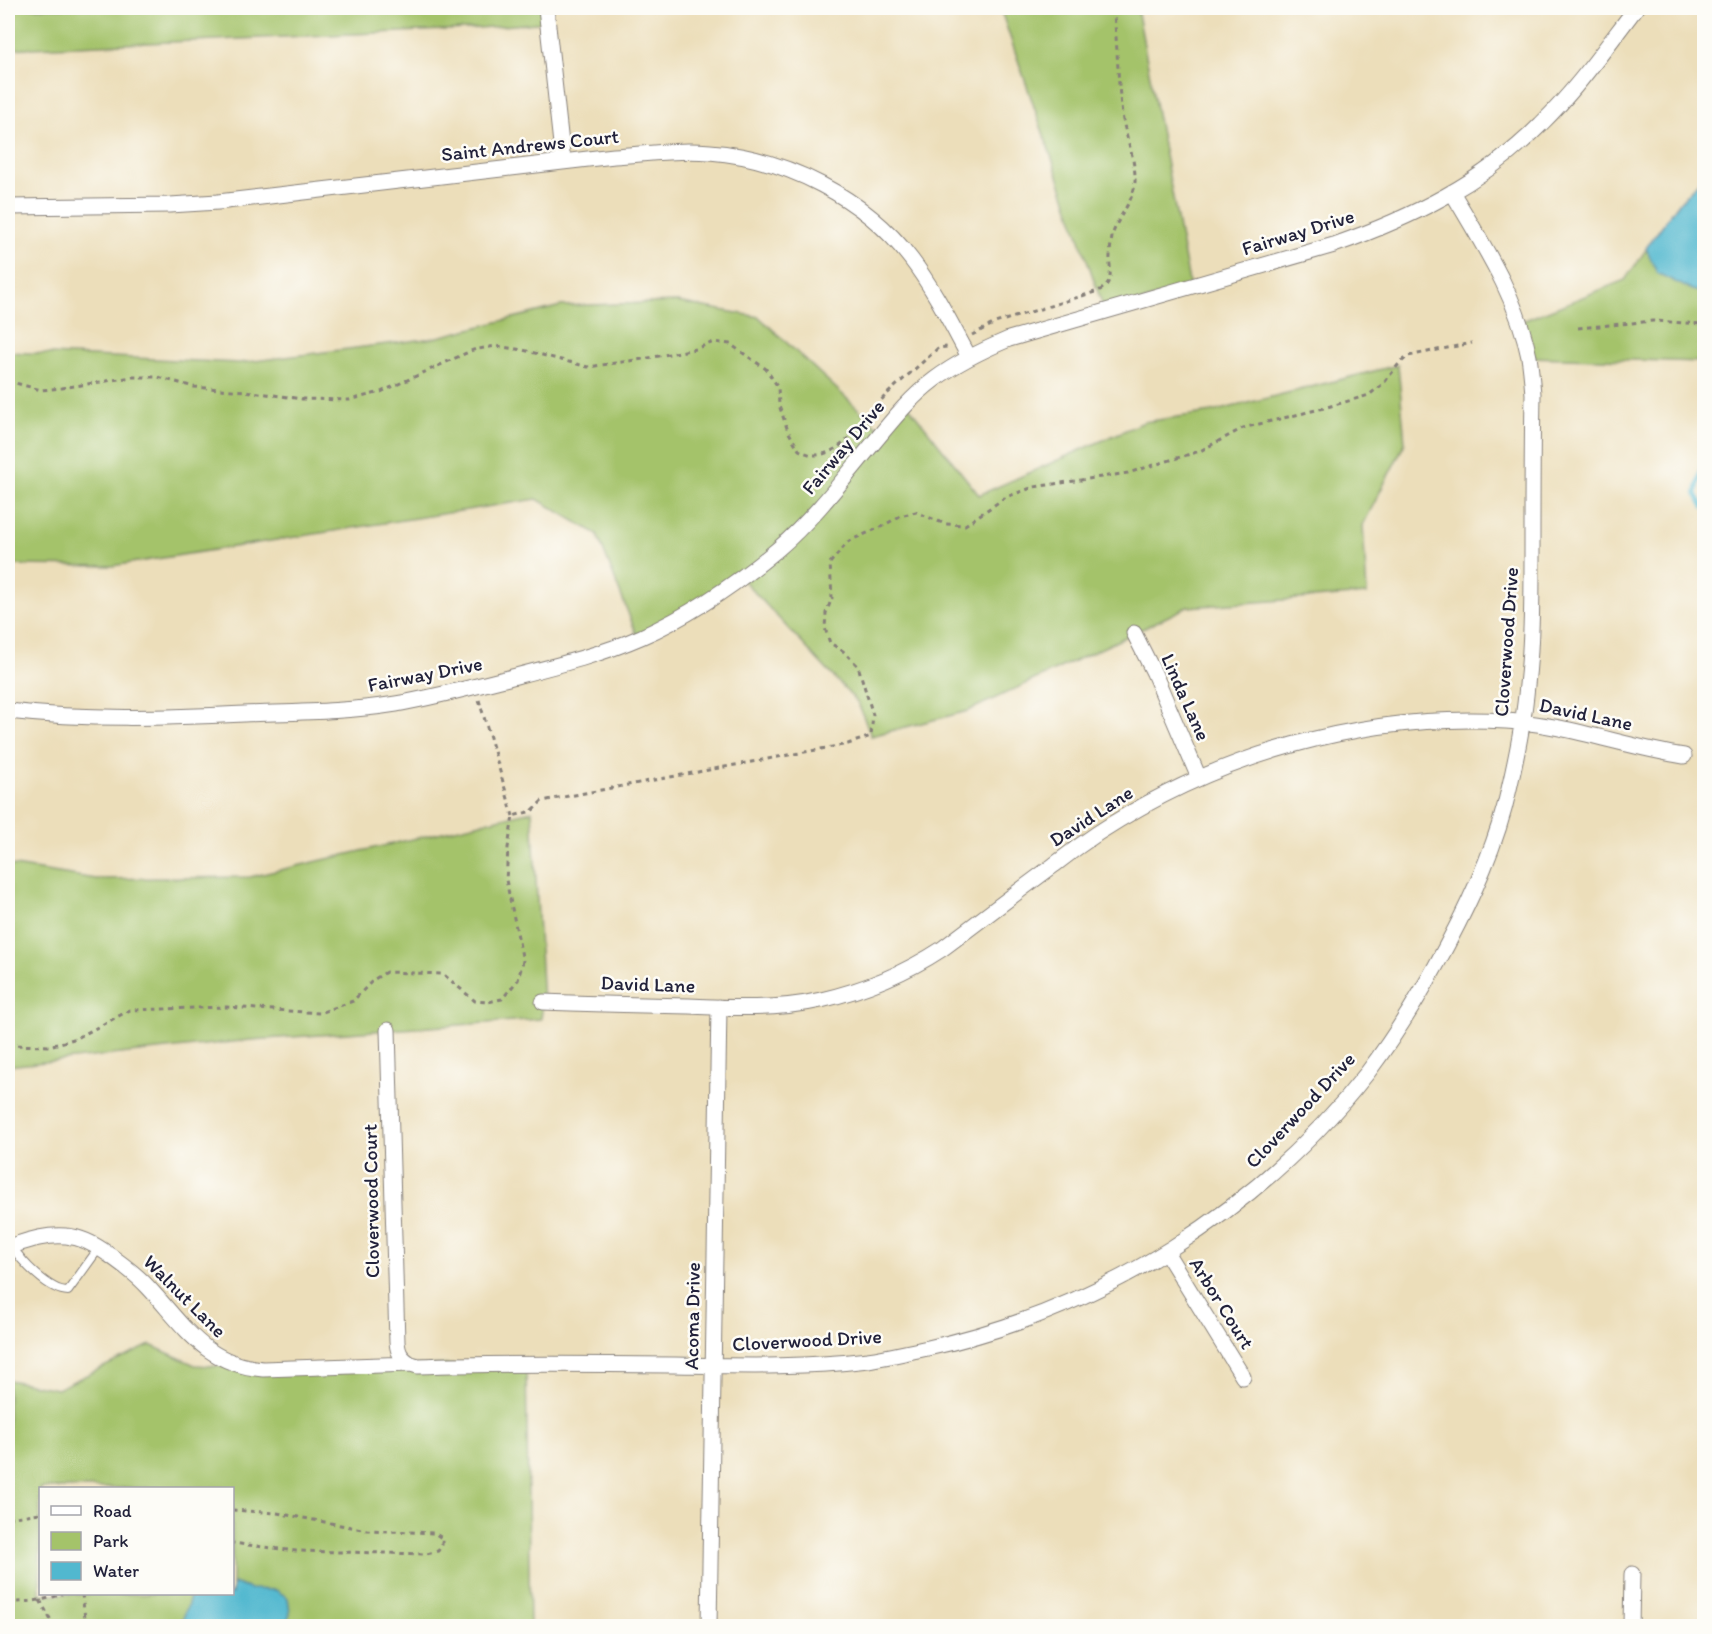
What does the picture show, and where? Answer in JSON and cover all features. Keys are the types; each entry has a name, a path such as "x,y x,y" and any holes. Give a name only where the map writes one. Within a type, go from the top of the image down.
{"street":[{"path":"546,8 562,162"},
{"name":"Fairway Drive","path":"8,711 57,716 117,718 190,717 394,704 475,687 581,658 638,638 702,605 741,578 790,537 821,506 907,404 934,380 969,357 1009,339 1334,245 1380,229 1423,209 1504,157 1540,126 1564,100 1636,8"},
{"name":"Saint Andrews Court","path":"8,207 170,205 218,202 614,156 675,151 711,152 747,158 782,168 804,177 866,214 909,257 930,286 969,357"},
{"name":"Cloverwood Drive","path":"411,1364 418,1366 503,1363 805,1365 866,1360 949,1343 1052,1310 1140,1268 1221,1215 1295,1151 1337,1108 1368,1071 1403,1022 1428,981 1462,916 1486,861 1508,792 1527,685 1532,624 1533,394 1529,357 1518,316 1502,276 1452,192"},
{"name":"Linda Lane","path":"1134,633 1154,673 1199,778"},
{"name":"David Lane","path":"543,1002 719,1007 796,1004 820,1001 866,988 921,963 1096,834 1158,798 1199,778 1257,756 1314,740 1374,728 1456,721 1522,723 1551,726 1684,756"},
{"name":"Acoma Drive","path":"709,1626 719,1007"},
{"name":"Cloverwood Court","path":"388,1030 397,1342 398,1352 402,1359 411,1364"},
{"name":"Walnut Lane","path":"10,1246 43,1237 80,1238 131,1270 188,1331 216,1356 245,1367 263,1369 411,1364"},
{"name":"Arbor Court","path":"1166,1252 1243,1377"},
{"path":"1631,1626 1632,1574"}],"lane":[{"path":"10,1246 20,1259 51,1285 64,1291 68,1291 74,1285 99,1248"}],"path":[{"path":"973,334 995,323 1098,291 1105,288 1109,280 1113,234 1129,203 1135,184 1134,168 1122,115 1113,8"},
{"path":"1578,328 1653,321 1704,324"},
{"path":"8,381 41,390 132,377 158,377 194,387 302,399 349,400 381,392 473,350 496,346 523,350 588,367 695,349 714,342 730,344 766,369 778,387 779,405 788,431 799,450 812,455 838,447 852,436 886,396 938,348 945,348"},
{"path":"513,816 532,811 542,801 848,744 871,736 873,715 858,666 843,651 830,643 825,627 826,613 832,598 830,563 849,541 900,516 916,512 945,524 965,525 1006,497 1035,487 1128,472 1200,451 1243,428 1369,395 1384,383 1408,356 1472,343"},
{"path":"8,1046 50,1046 77,1038 130,1010 227,1007 321,1013 353,1001 374,980 386,972 443,974 475,1001 488,1002 502,999 518,980 523,961 506,880 513,816 475,687"},
{"path":"234,1510 277,1513 367,1530 435,1533 442,1538 442,1545 438,1551 427,1554 405,1554 296,1551 234,1544"},
{"path":"8,1518 39,1514"},
{"path":"8,1602 47,1599 57,1595"},
{"path":"82,1595 89,1626"},
{"path":"40,1600 54,1626"}],"green space":[{"path":"8,8 546,8 547,22 468,29 8,49"},
{"path":"1000,8 1137,8 1190,287 1105,312"},
{"path":"1704,176 1704,362 1529,357 1520,322 1625,280 1677,205"},
{"path":"677,302 759,317 883,432 907,404 979,495 1144,422 1212,412 1398,365 1405,443 1363,525 1367,594 1187,607 968,711 871,736 858,703 741,578 638,638 597,534 537,499 112,566 8,565 8,352 239,363 434,338 561,306"},
{"path":"532,811 543,1002 541,1019 251,1040 8,1066 8,865 96,879 250,877"},
{"path":"150,1345 195,1365 263,1369 526,1363 530,1626 8,1626 8,1380 57,1389"}],"water":[{"path":"1704,176 1704,293 1692,290 1657,273 1646,248 1677,205"},
{"path":"234,1583 250,1589 276,1590 288,1598 290,1612 287,1626 181,1626 191,1595 234,1595"}],"waterway":[{"path":"1704,454 1696,494 1704,507"}]}
